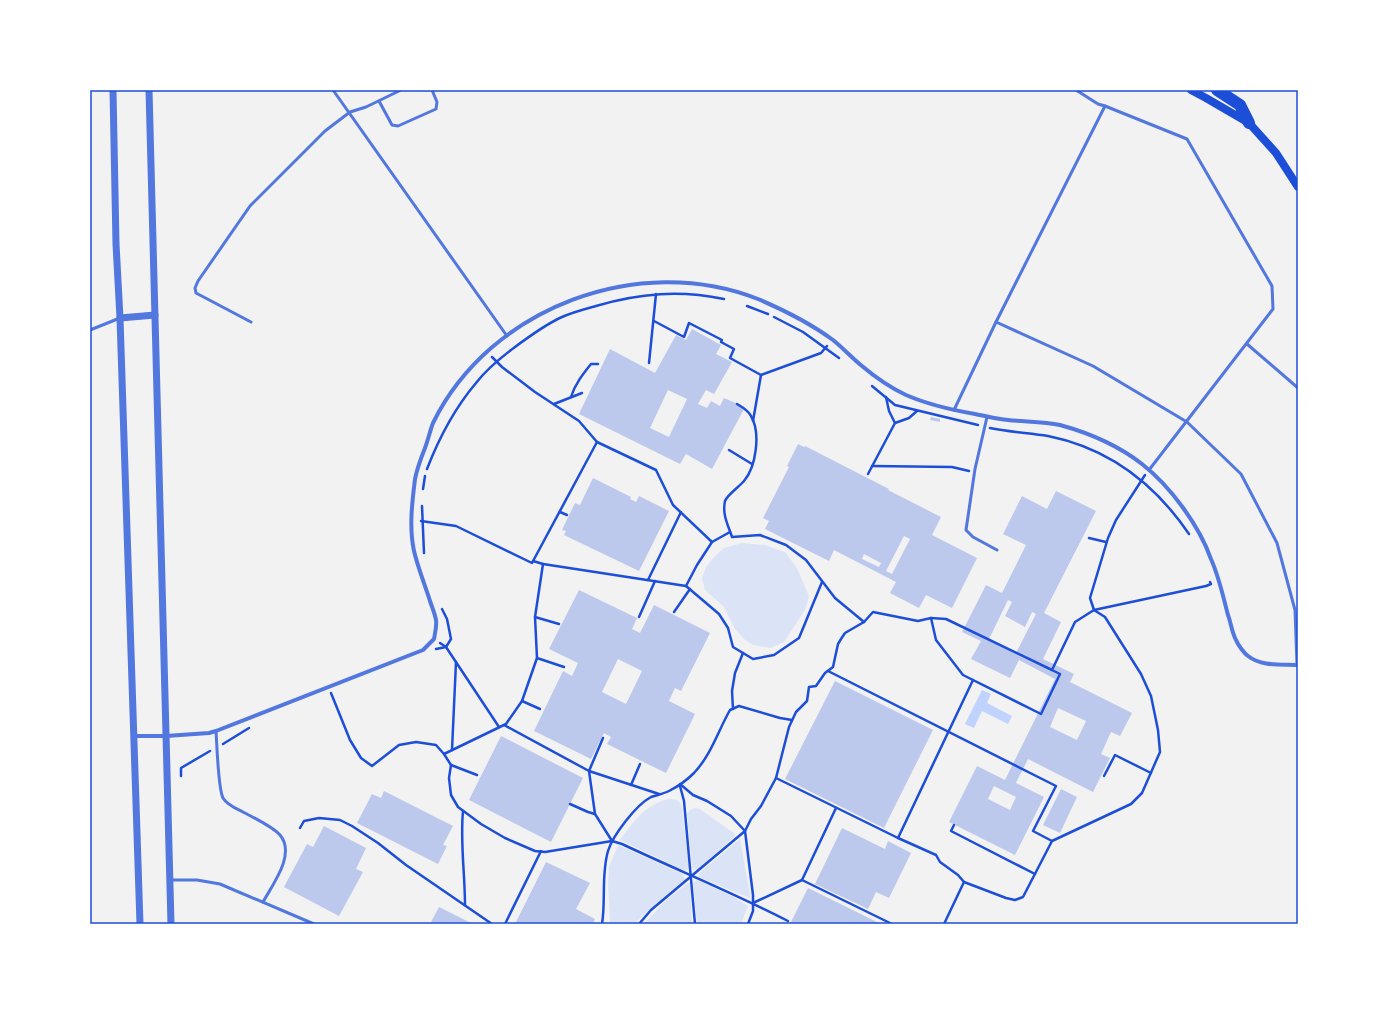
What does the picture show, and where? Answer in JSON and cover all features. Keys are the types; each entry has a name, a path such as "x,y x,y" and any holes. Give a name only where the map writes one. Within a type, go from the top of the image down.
{"highway":[{"path":"1217,90 1240,105 1249,123"}],"main road":[{"path":"1191,90 1249,123 1276,154 1298,187"}],"street":[{"path":"113,90 116,244 120,318 140,924"},
{"path":"149,90 171,924"},
{"path":"134,736 166,736 209,733 216,731 423,650 434,639 436,620 414,550 411,521 416,476 432,426 447,399 465,375 487,352 507,336 538,315 564,302 594,292 634,284 682,282 721,288 756,298 794,315 832,340 864,368 905,394 944,408 987,417 1004,420 1057,424 1103,440 1144,465 1175,498 1191,519 1202,537 1215,570 1236,641 1246,655 1259,662 1278,665 1297,665"},
{"path":"120,318 155,315"}],"lane":[{"path":"333,90 507,336"},
{"path":"251,322 196,293 195,288 198,281 250,206 325,131 350,112 366,107 401,90"},
{"path":"379,101 392,124 398,126 436,109 437,102 432,90"},
{"path":"1076,90 1098,104 1187,139 1272,286 1273,309 1149,470"},
{"path":"954,410 996,322 1105,106"},
{"path":"90,330 120,318"},
{"path":"996,322 1093,366 1186,422 1241,474 1277,543 1295,610 1297,665"},
{"path":"1247,344 1298,388"},
{"path":"987,417 975,472 966,530 973,537 997,550"},
{"path":"216,731 221,787 224,799 279,835 285,844 285,860 263,902"},
{"path":"170,880 197,880 220,884 314,924"}],"path":[{"path":"649,363 657,283"},
{"path":"423,493 426,473 437,445 452,417 476,382 497,361 527,337 562,317 619,299 656,294 704,295 725,299"},
{"path":"747,306 770,314 803,332 826,347 842,361"},
{"path":"654,322 684,337 689,323 722,340 722,342 734,349 730,358 761,375 821,353 832,340"},
{"path":"487,352 535,392 579,421 597,442 656,470 673,505 712,542"},
{"path":"571,397 574,387 591,364 598,364"},
{"path":"753,423 761,375"},
{"path":"869,383 895,405 984,427 1009,432 1047,436 1083,446 1107,457 1126,468 1167,504 1190,536"},
{"path":"553,404 582,393"},
{"path":"886,397 889,411 895,422"},
{"path":"737,404 746,410 752,417 755,430 756,450 745,480 725,500 724,514 732,537 760,535 786,545 806,560 835,598 864,622"},
{"path":"868,474 895,422 909,418 918,411"},
{"path":"533,561 597,442"},
{"path":"730,450 752,464"},
{"path":"872,466 952,467 975,472"},
{"path":"776,778 936,855 940,862 958,875 964,882 1006,898 1015,900 1023,897 1026,894 1052,841 1131,804 1142,793 1160,752 1152,696 1141,674 1105,616 1094,610 1090,598 1106,542 1116,520 1149,470"},
{"path":"422,500 421,521 424,553"},
{"path":"560,512 567,515"},
{"path":"648,580 681,512"},
{"path":"421,521 456,526 532,563 533,561 543,564 686,586 719,614 728,628 733,647 753,659 774,655 799,638 823,582"},
{"path":"686,586 712,542 730,532"},
{"path":"1089,538 1106,542"},
{"path":"444,754 506,724 522,701 537,658 535,617 543,564"},
{"path":"1052,670 1075,622 1094,610 1211,584 1208,578"},
{"path":"639,617 655,581"},
{"path":"674,612 690,589"},
{"path":"432,650 446,647 451,639 447,619 442,607"},
{"path":"639,924 651,910 745,831 776,778 789,727 796,712 807,701 809,687 816,686 826,673 833,667 838,644 845,633 864,622 874,612 918,621 931,618 946,618 1060,674 1041,714 963,675 936,640 931,618"},
{"path":"535,617 559,624"},
{"path":"434,639 446,647 499,727"},
{"path":"733,709 732,691 735,673 743,653"},
{"path":"537,658 564,667"},
{"path":"452,750 456,661"},
{"path":"828,671 1056,786 1032,831 1052,841"},
{"path":"898,838 973,680"},
{"path":"328,687 350,740 361,758 372,766 399,745 416,742 436,745 451,765 477,775"},
{"path":"330,692 338,689"},
{"path":"522,701 540,709"},
{"path":"602,924 604,898 603,885 608,850 624,823 650,798 670,791 693,774 707,755 730,710 739,706 792,720"},
{"path":"181,776 181,768 246,730 253,724"},
{"path":"504,725 589,770 659,794"},
{"path":"603,738 589,770 595,814 612,841"},
{"path":"1104,776 1115,755 1151,773"},
{"path":"630,785 640,764"},
{"path":"451,765 449,778 451,795 458,807 480,824 505,838 535,851 545,852 612,841 622,844 753,903 788,921"},
{"path":"680,784 693,796 707,801 731,816 745,831 753,903 753,911 748,924"},
{"path":"680,784 684,801 695,924"},
{"path":"570,804 595,814"},
{"path":"753,903 802,880 836,808"},
{"path":"463,811 461,831 465,880 465,906"},
{"path":"300,828 304,821 319,818 340,820 378,843 406,865 492,924"},
{"path":"954,825 951,831 1035,874"},
{"path":"505,924 541,851"},
{"path":"802,880 892,924"},
{"path":"944,924 964,882"}],"shaded area":[{"path":"742,543 765,545 785,552 797,568 809,596 805,610 784,642 770,648 753,645 744,639 735,629 724,607 705,590 702,578 706,567 713,558 724,548"},
{"path":"668,799 673,799 680,802 682,807 689,868 685,871 620,840 640,815 653,805"},
{"path":"695,808 700,809 735,834 734,837 697,870 692,868 687,814 690,810"},
{"path":"740,839 750,898 699,877 699,873"},
{"path":"618,845 683,874 685,881 653,906 634,924 611,924 610,921 608,885 609,867"},
{"path":"697,880 732,896 748,906 741,924 697,924 693,883"},
{"path":"690,883 692,924 644,924 666,900"}],"water":[{"path":"982,690 991,694 987,703 1012,716 1008,724 982,711 974,728 965,724"}],"building":[{"path":"692,329 721,345 716,354 732,362 714,394 706,390 698,404 707,408 711,401 720,406 724,398 745,407 712,469 686,454 680,464 579,414 610,349 655,373 676,335 686,340","holes":["668,390 687,399 669,437 650,428"]},
{"path":"931,417 940,419 940,422 930,420"},
{"path":"798,444 804,447 805,446 941,517 932,535 977,558 952,608 926,595 919,608 890,593 896,582 834,550 829,561 765,529 769,521 763,518 789,467 787,466","holes":["904,536 910,539 892,574 886,571","864,554 881,563 879,567 862,559"]},
{"path":"593,478 631,497 630,499 636,502 639,496 669,511 639,571 564,535 566,531 562,530 575,503 580,505"},
{"path":"1056,491 1096,511 1044,613 1061,622 1043,659 1074,674 1070,682 1132,713 1120,736 1111,732 1101,754 1110,758 1093,792 1028,759 1016,783 1044,797 1015,855 949,822 977,766 1005,780 1055,679 1019,660 1010,678 971,659 981,641 962,632 986,585 1002,593 1026,545 1003,534 1022,496 1047,509","holes":["1008,600 1012,602 1005,616 1025,627 1032,612 1036,614 1016,653 989,639","1058,708 1086,721 1077,740 1050,727","994,786 1016,797 1010,810 988,799"]},
{"path":"579,590 637,618 632,629 640,633 654,605 710,633 681,691 675,688 669,701 695,714 666,773 607,744 611,737 604,733 591,759 534,731 563,671 572,676 578,663 549,649","holes":["618,659 642,671 626,704 602,692"]},
{"path":"835,681 933,730 884,828 785,779"},
{"path":"501,736 583,778 551,842 469,800"},
{"path":"1061,789 1077,797 1060,833 1043,825"},
{"path":"384,791 453,826 443,845 447,846 438,864 357,823 372,794 381,798"},
{"path":"324,826 366,848 356,869 363,872 339,916 284,887 307,844 313,847"},
{"path":"842,828 885,849 888,841 911,853 889,898 876,892 868,909 815,884"},
{"path":"546,862 590,883 576,909 595,919 593,924 515,924"},
{"path":"808,888 881,924 790,924"},
{"path":"439,907 473,924 430,924"}]}
